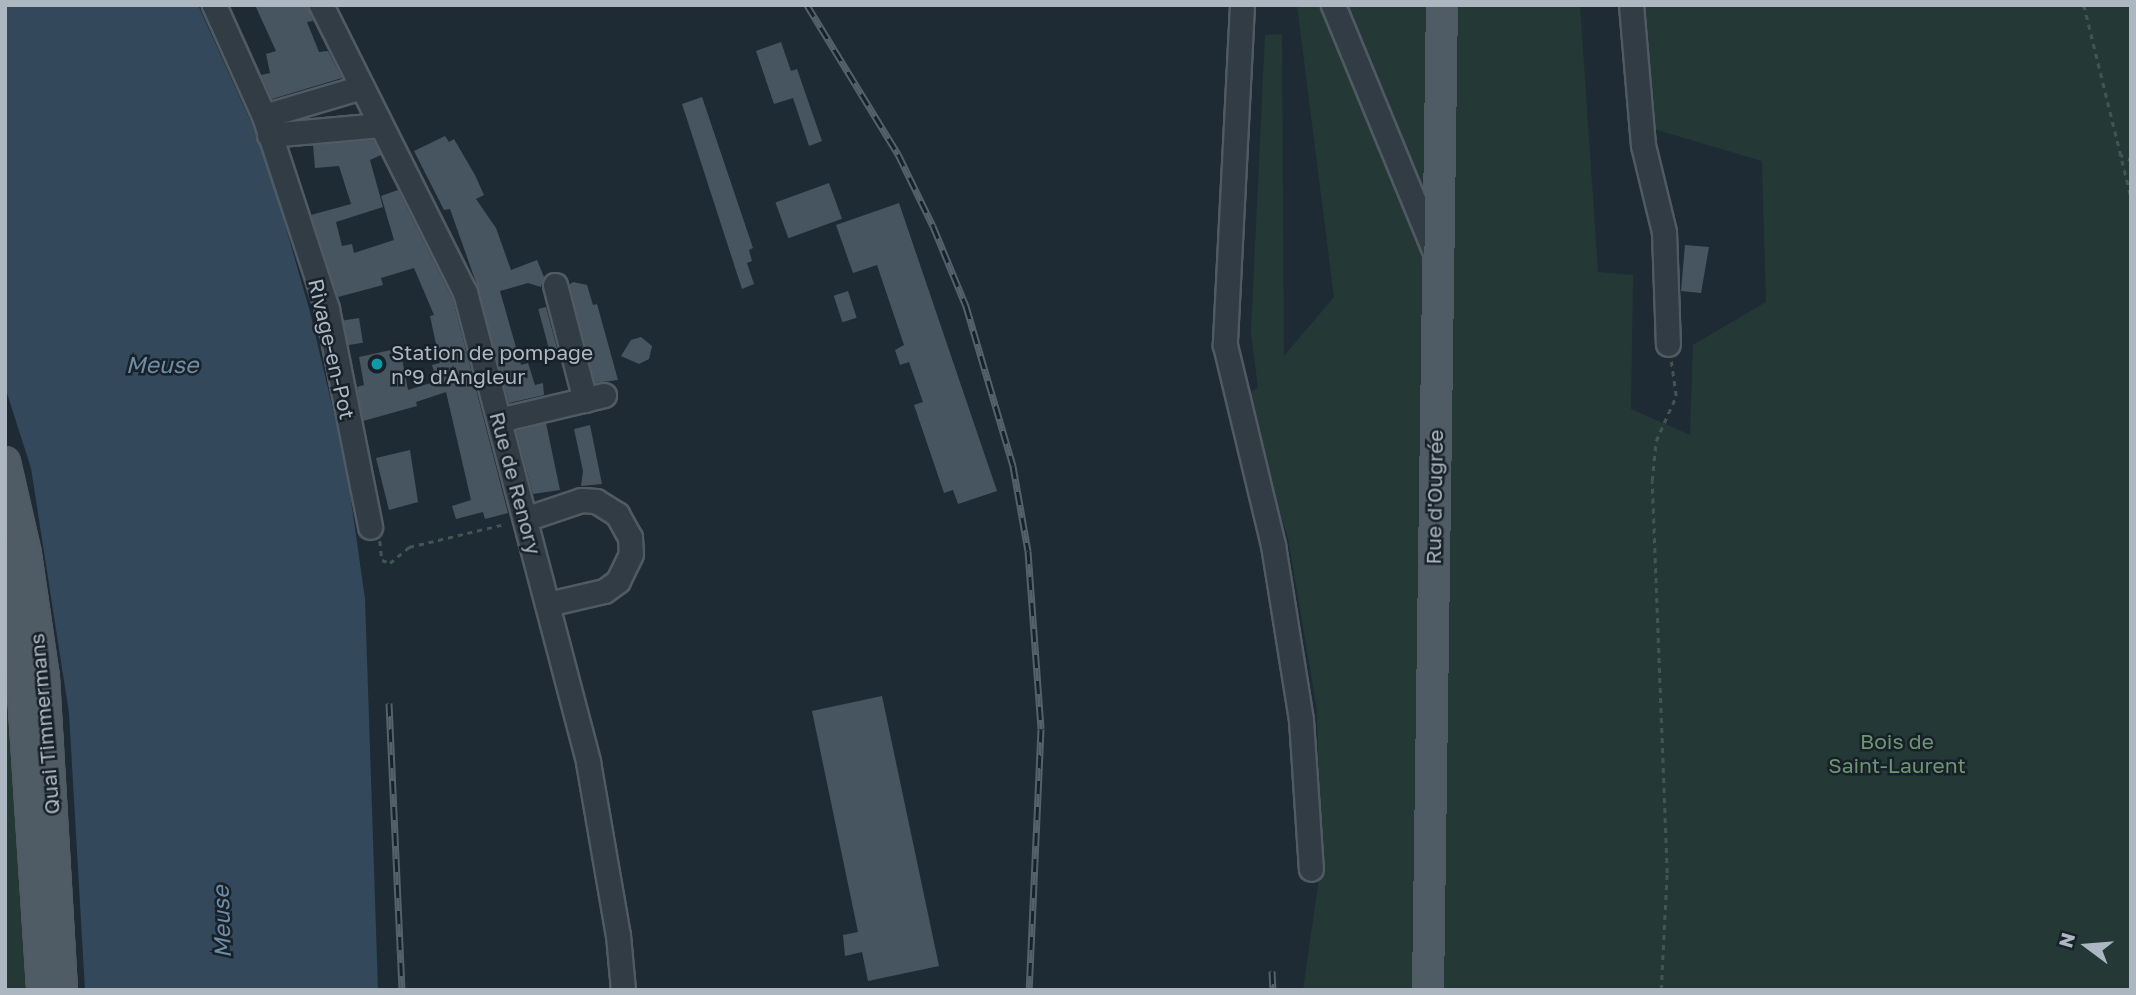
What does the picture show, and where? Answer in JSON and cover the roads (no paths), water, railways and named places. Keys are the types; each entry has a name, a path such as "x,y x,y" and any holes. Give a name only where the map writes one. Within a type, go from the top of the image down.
{"main road":[{"name":"Rue d'Ougrée","path":"1428,990 1442,5"},
{"name":"Quai Timmermans","path":"5,462 26,554 44,677 62,990"},
{"name":"Quai Timmermans","path":"5,557 13,681 42,990"}],"street":[{"name":"Rivage-en-Pot","path":"214,5 267,125 327,309 370,527"},
{"name":"Rue de Renory","path":"321,5 465,292 588,762 618,934 623,990"},
{"path":"1242,5 1224,345 1273,545 1301,720 1311,869"},
{"path":"1333,5 1437,259"},
{"path":"1631,5 1643,145 1664,232 1668,344"},
{"path":"267,125 362,87"},
{"path":"267,125 381,125"},
{"path":"499,420 595,397 555,285"},
{"path":"525,519 581,500 596,501 617,514 630,537 631,554 618,581 604,591 548,604"}],"water":[{"name":"Meuse","path":"5,5 198,5 264,151 310,312 346,465 365,599 378,990 85,990 69,713 31,468 5,387"}],"railway":[{"path":"807,5 898,154 933,226 966,306 1013,466 1028,551 1041,729 1029,990"},
{"path":"389,703 402,990"},
{"path":"1272,971 1273,990"}],"place":[{"name":"Station de pompage n°9 d'Angleur","path":"377,364"}],"park label":[{"name":"Bois de Saint-Laurent","path":"1897,753"}]}
